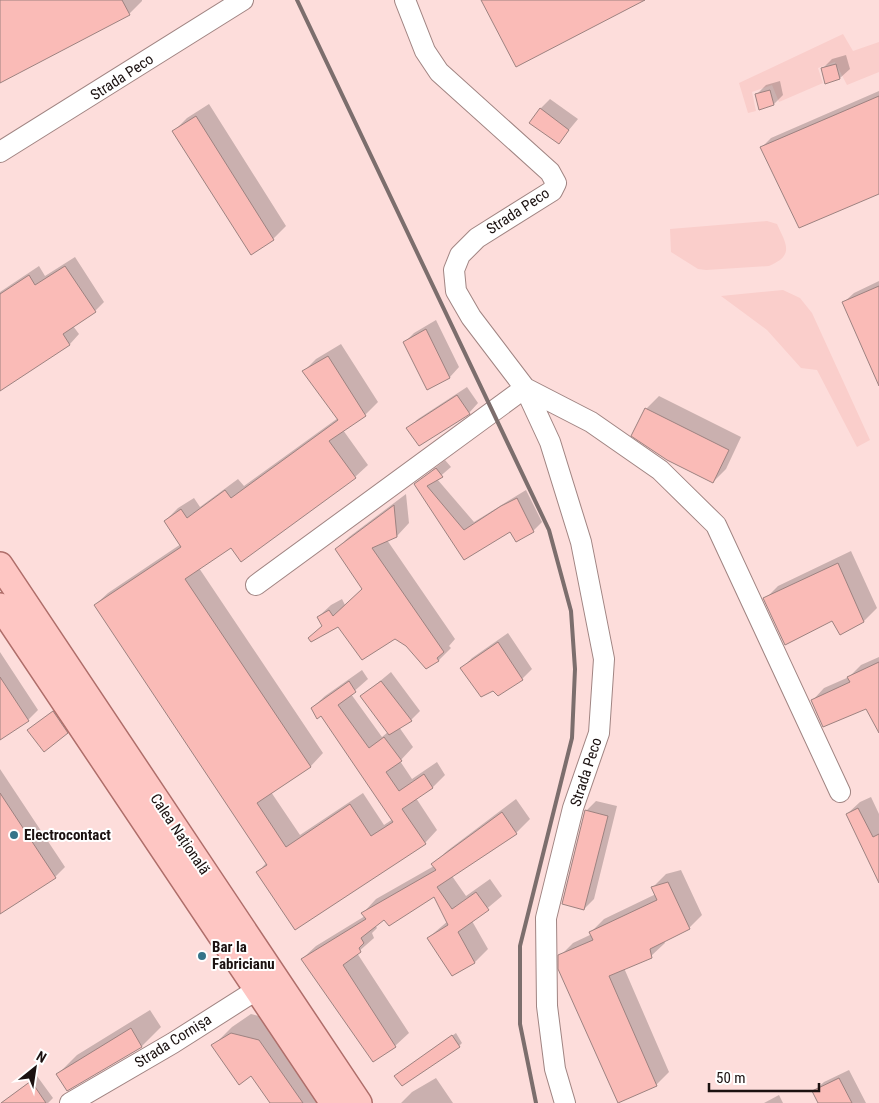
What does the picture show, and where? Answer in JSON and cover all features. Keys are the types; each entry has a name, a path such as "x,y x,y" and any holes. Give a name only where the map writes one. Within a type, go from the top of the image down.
{"main road":[{"name":"Calea Națională","path":"0,565 266,984 333,1103"},
{"name":"Calea Națională","path":"0,606 266,984 359,1103"}],"street":[{"name":"Strada Peco","path":"405,0 425,51 439,72 550,172 556,183 552,191 477,238 460,255 454,270 456,291 471,317 526,388 550,442 581,542 604,659 599,733 574,808 546,918 547,1006 555,1069 566,1103"},
{"name":"Strada Peco","path":"0,152 234,2"},
{"name":"Strada Peco","path":"526,388 591,422 660,470 716,525 840,792"},
{"path":"256,585 526,388"},
{"name":"Strada Cornișa","path":"70,1103 172,1044 266,984"}],"shaded area":[{"path":"0,0 879,0 879,1103 0,1103"},
{"path":"843,34 853,51 879,42 879,72 847,85 835,62 818,68 823,83 779,102 772,85 752,92 756,111 748,113 739,83"},
{"path":"767,221 777,224 786,248 782,258 769,266 698,269 671,252 670,229"},
{"path":"783,290 800,298 812,313 870,440 857,447 817,370 801,368 767,330 721,296"}],"building":[{"path":"0,0 122,0 130,15 0,83"},
{"path":"481,0 645,0 516,67"},
{"path":"836,64 840,79 825,84 821,68"},
{"path":"770,90 774,105 759,110 755,94"},
{"path":"879,96 879,194 799,228 760,147"},
{"path":"540,108 569,130 559,144 529,123"},
{"path":"196,116 274,240 251,255 172,131"},
{"path":"65,266 96,312 63,334 70,345 0,391 0,294 29,275 35,285"},
{"path":"879,286 879,386 842,302"},
{"path":"426,329 450,378 427,390 403,342"},
{"path":"328,356 366,416 329,441 356,478 241,562 231,548 185,579 311,767 257,803 286,847 350,804 371,836 393,822 321,716 317,719 311,708 349,681 356,692 338,705 369,748 384,737 402,761 386,772 399,791 424,774 433,788 402,809 426,844 295,930 256,872 267,865 94,605 181,547 164,521 181,509 187,518 225,490 231,498 338,420 302,371"},
{"path":"457,395 470,414 419,446 406,428"},
{"path":"645,408 729,450 713,483 667,460 631,436"},
{"path":"436,468 443,477 427,486 464,530 517,498 534,532 516,542 510,532 464,560 414,484"},
{"path":"394,505 397,537 372,548 444,652 437,658 439,661 426,669 406,646 395,639 362,660 338,627 311,642 308,638 322,626 317,617 329,610 333,616 362,589 335,549"},
{"path":"838,563 864,622 840,635 832,621 785,645 763,598"},
{"path":"498,642 523,680 498,696 493,691 481,697 460,668"},
{"path":"879,662 879,733 866,709 823,727 811,700 850,682 847,677"},
{"path":"0,677 29,721 0,740"},
{"path":"381,681 412,721 389,735 360,696"},
{"path":"53,711 68,733 44,752 27,730"},
{"name":"Electrocontact","path":"0,793 56,878 0,914"},
{"path":"858,808 873,837 879,834 879,883 846,814"},
{"path":"585,810 608,816 584,910 562,904"},
{"path":"502,812 517,834 437,887 452,909 476,892 489,910 458,932 475,963 452,976 427,938 448,925 434,897 389,926 384,920 361,938 364,943 359,948 361,952 343,965 396,1047 373,1062 301,959 366,919 361,913 436,870 431,864"},
{"path":"668,882 690,929 650,949 652,958 609,976 657,1086 618,1103 558,969 558,955 593,940 589,932 657,900 651,887"},
{"path":"131,1028 142,1047 67,1091 56,1074"},
{"path":"231,1033 259,1040 303,1103 270,1103 251,1076 239,1085 211,1045"},
{"path":"452,1035 460,1047 402,1086 394,1076"},
{"path":"839,1078 852,1103 818,1103 812,1091"},
{"path":"31,1081 46,1103 1,1103"}],"railway":[{"path":"297,0 549,530 571,611 575,669 572,738 520,946 520,1024 536,1103"}],"place":[{"name":"Electrocontact","path":"14,835"},
{"name":"Bar la Fabricianu","path":"202,956"}]}
